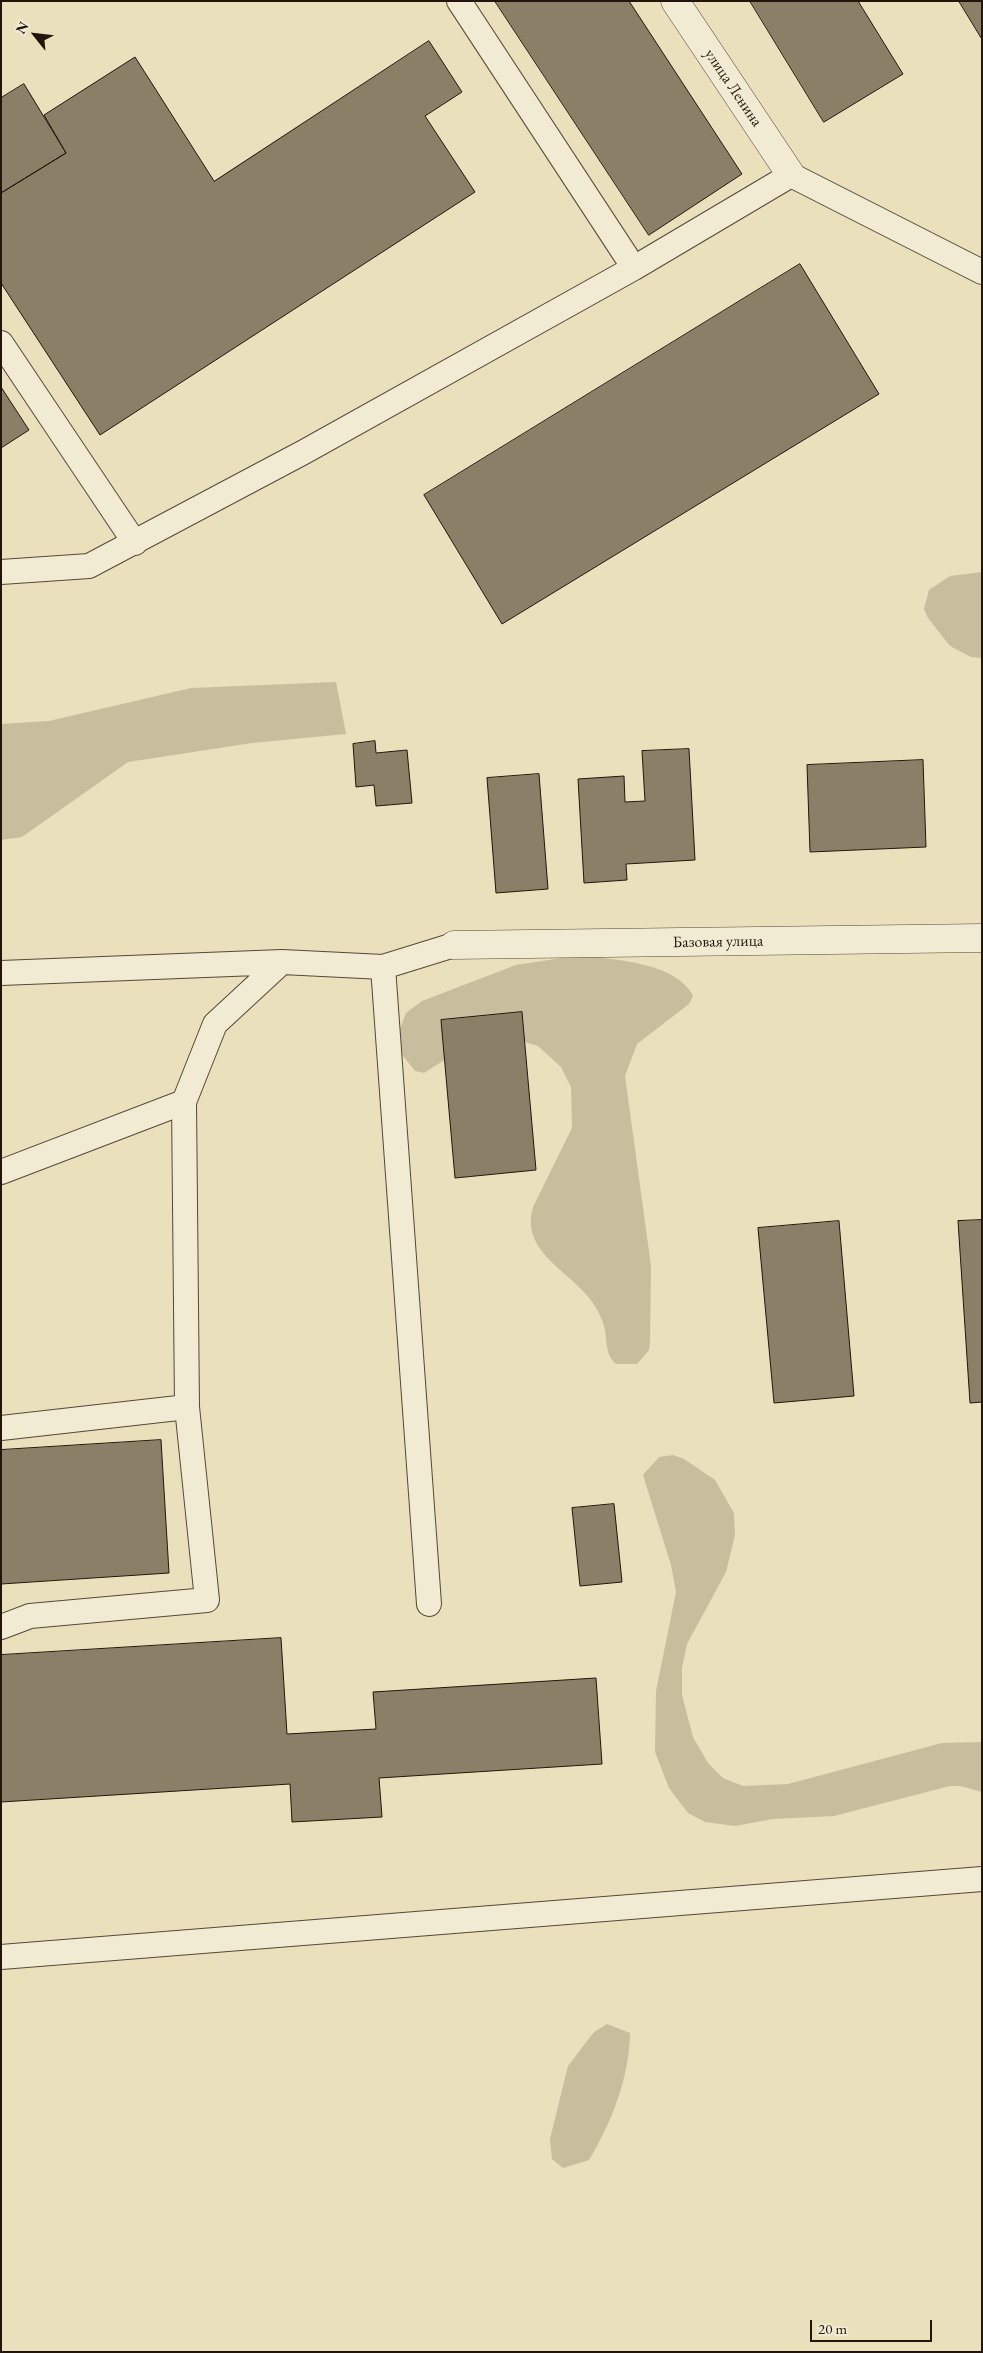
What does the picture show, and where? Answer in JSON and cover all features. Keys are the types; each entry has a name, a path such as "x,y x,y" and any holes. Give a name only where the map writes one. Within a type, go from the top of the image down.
{"street":[{"name":"улица Ленина","path":"675,1 791,175"},
{"name":"Базовая улица","path":"454,945 982,938"}],"lane":[{"path":"459,1 634,268"},
{"path":"1,572 89,566 135,543 634,268 791,175 982,272"},
{"path":"1,343 135,543"},
{"path":"1,973 282,962 383,967 454,945"},
{"path":"1,1627 30,1616 207,1600 187,1407 184,1102 215,1024 282,962"},
{"path":"383,967 429,1604"},
{"path":"1,1172 184,1102"},
{"path":"1,1428 187,1407"},
{"path":"1,1958 982,1879"}],"shaded area":[{"path":"982,572 982,658 971,657 950,646 928,618 924,609 929,590 950,576"},
{"path":"336,682 346,734 252,743 128,762 22,837 1,840 1,724 49,721 191,688"},
{"path":"581,955 627,961 659,969 685,985 693,996 689,1004 637,1044 625,1076 651,1266 649,1350 637,1364 616,1364 612,1360 608,1351 603,1323 594,1305 581,1289 548,1259 533,1236 531,1222 533,1207 572,1128 571,1087 561,1067 538,1046 498,1034 471,1043 424,1073 415,1071 401,1053 399,1032 406,1013 422,1001 516,965"},
{"path":"673,1455 684,1459 715,1480 734,1513 735,1535 726,1572 687,1644 682,1668 682,1695 693,1737 708,1763 723,1778 743,1786 788,1784 942,1743 982,1742 982,1792 960,1786 950,1786 834,1816 773,1819 735,1826 705,1822 688,1813 669,1788 655,1752 656,1691 676,1592 671,1565 643,1475 659,1457"},
{"path":"607,2024 630,2033 623,2083 612,2115 589,2160 563,2168 552,2159 550,2139 568,2066 594,2032"}],"building":[{"path":"495,1 629,1 742,174 649,235"},
{"path":"750,1 858,1 903,74 824,122"},
{"path":"959,1 982,1 982,39"},
{"path":"429,41 462,92 425,116 475,192 100,435 1,283 1,193 66,153 44,115 135,57 214,181"},
{"path":"24,84 66,153 1,193 1,98"},
{"path":"800,264 879,394 502,624 424,495"},
{"path":"1,387 29,430 1,448"},
{"path":"375,741 376,753 407,750 412,803 376,806 374,785 356,787 353,744"},
{"path":"689,749 695,860 626,864 627,880 584,883 578,779 624,776 625,802 645,801 642,751"},
{"path":"923,760 926,847 810,852 807,765"},
{"path":"539,774 548,889 496,893 487,778"},
{"path":"522,1012 536,1170 455,1178 441,1020"},
{"path":"982,1220 982,1402 970,1403 958,1221"},
{"path":"839,1221 854,1396 774,1403 758,1228"},
{"path":"161,1440 169,1573 1,1584 1,1450"},
{"path":"614,1504 622,1582 580,1586 572,1508"},
{"path":"281,1638 287,1734 376,1729 373,1692 596,1678 602,1764 379,1778 382,1817 292,1822 290,1784 1,1802 1,1655"}]}
